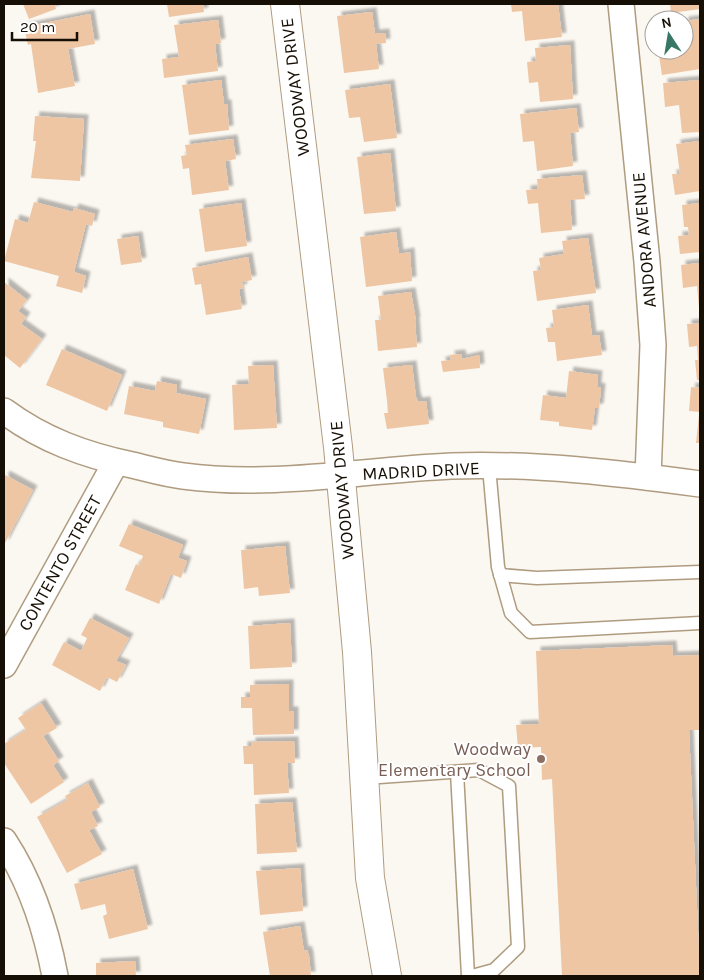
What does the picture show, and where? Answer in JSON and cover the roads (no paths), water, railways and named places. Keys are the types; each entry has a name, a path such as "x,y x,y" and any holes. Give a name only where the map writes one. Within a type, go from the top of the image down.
{"street":[{"name":"WOODWAY DRIVE","path":"285,4 341,475 357,652 370,878 388,976"},
{"name":"ANDORA AVENUE","path":"621,4 647,262 653,345 648,477"},
{"name":"MADRID DRIVE","path":"4,411 43,435 79,452 183,476 256,480 452,466 528,467 648,477 700,484"},
{"name":"CONTENTO STREET","path":"4,665 116,462"},
{"path":"4,841 34,896 48,939 55,976"}],"lane":[{"path":"489,467 500,575 510,613 530,632 700,623"},
{"path":"500,575 537,578 700,572"},
{"path":"364,778 479,770 509,786 518,947 494,970 472,976"},
{"path":"457,772 468,976"}],"place":[{"name":"Woodway Elementary School","path":"541,759"}]}
